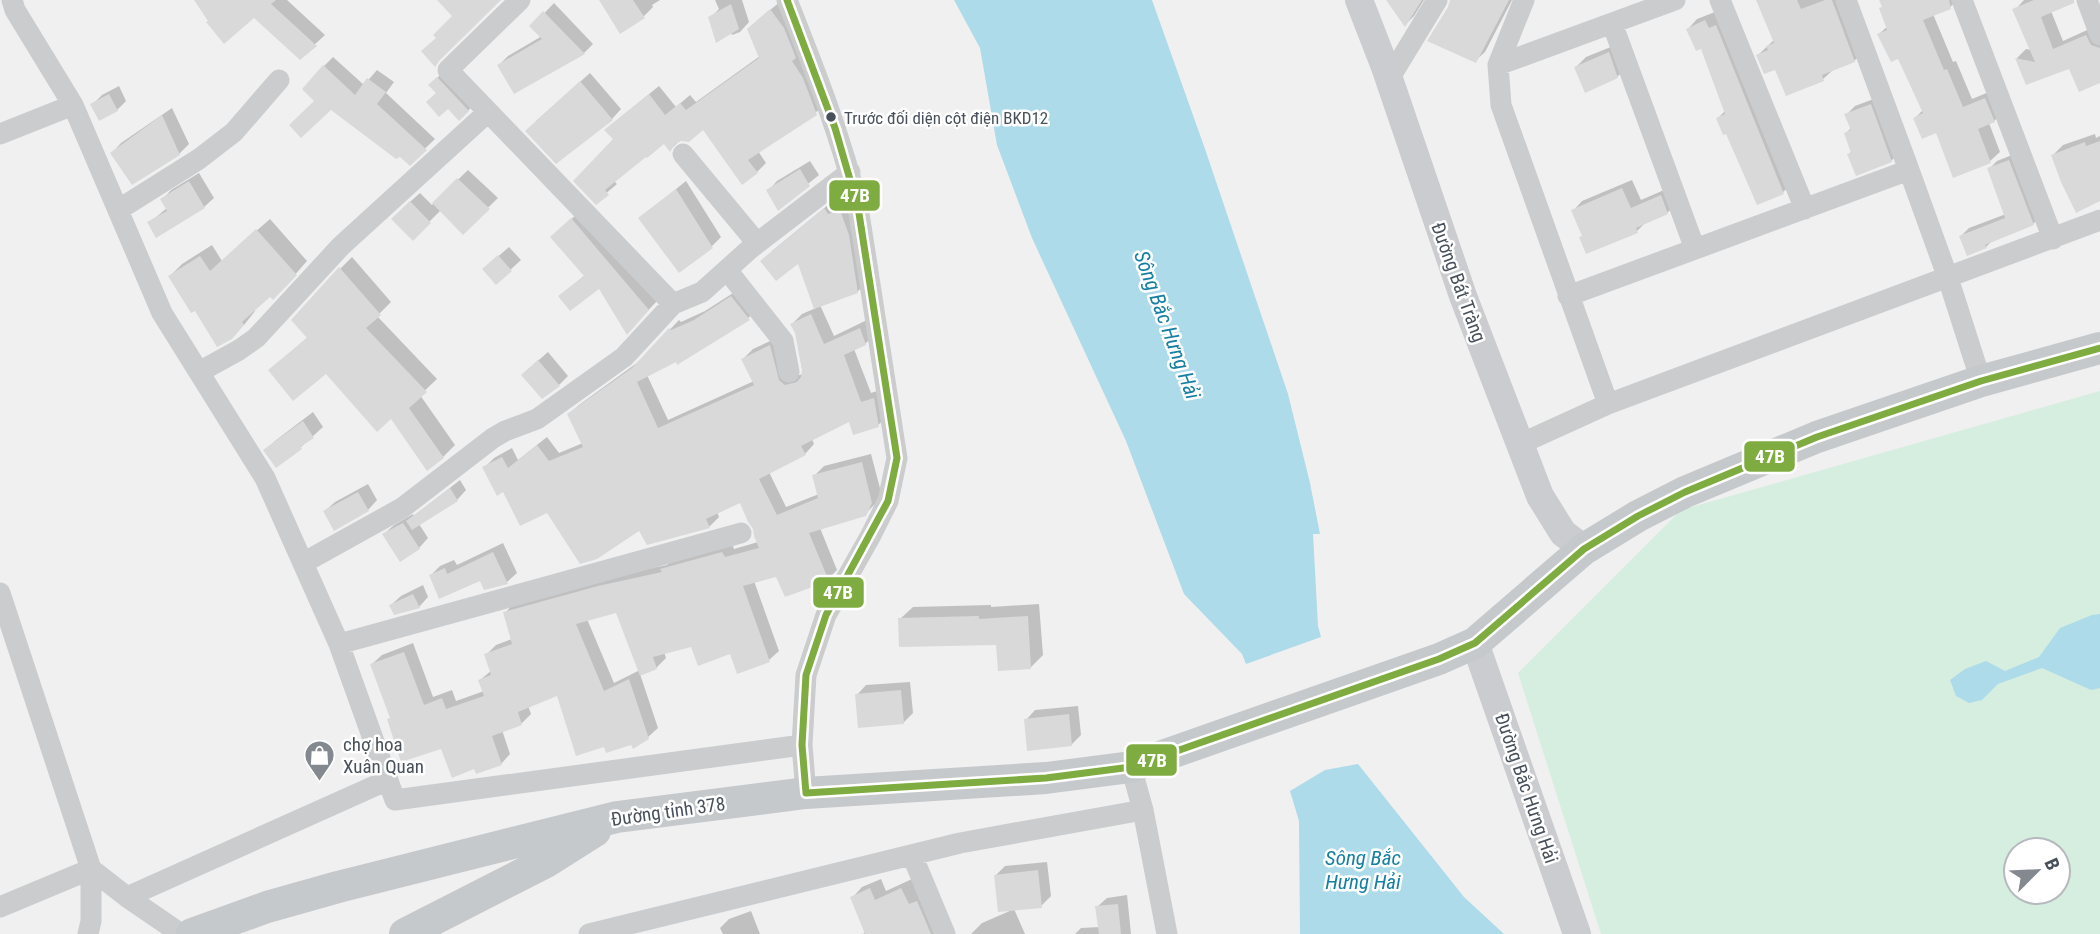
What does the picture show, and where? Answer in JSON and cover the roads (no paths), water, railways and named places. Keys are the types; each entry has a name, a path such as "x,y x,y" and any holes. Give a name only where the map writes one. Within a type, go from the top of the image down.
{"main road":[{"path":"1475,643 1584,548 1638,516 1697,487 1817,437 1981,382 2100,348"},
{"name":"Đường tỉnh 378","path":"192,934 267,907 338,887 617,817 806,793 1046,778 1143,762 1439,659 1475,643"},
{"path":"405,934 547,862 617,817"}],"street":[{"path":"520,0 448,70 673,304"},
{"path":"787,0 850,172 858,207 897,458 888,501 826,615 806,675 802,745 806,793"},
{"name":"Đường Bát Tràng","path":"1359,0 1389,79 1463,296 1540,496 1563,533 1584,548"},
{"path":"1389,79 1437,0"},
{"path":"1524,0 1498,65 1501,105 1608,404"},
{"path":"1498,65 1675,0"},
{"path":"1720,0 1805,209"},
{"path":"1846,0 1948,278 1981,382"},
{"path":"1962,0 2053,239"},
{"path":"2087,0 2100,35"},
{"path":"17,4 73,105 162,313 265,478 339,644 395,800 802,745"},
{"path":"1612,23 1695,249"},
{"path":"118,210 199,159 234,132 279,80"},
{"path":"0,134 73,105"},
{"path":"199,372 239,351 256,338 341,246 488,112"},
{"path":"683,154 757,243"},
{"path":"1568,296 1909,170"},
{"path":"303,563 402,508 493,438 537,419 624,358 673,304 702,292 757,243 850,172"},
{"path":"1520,444 1608,404 2100,220"},
{"path":"727,270 783,341 789,372"},
{"path":"339,644 741,533"},
{"path":"0,593 4,618 91,869 91,921 88,934"},
{"name":"Đường Bắc Hưng Hải","path":"1475,643 1577,934"},
{"path":"1143,762 1143,810 1167,934"},
{"path":"127,897 388,780"},
{"path":"589,934 630,930 960,843 1143,810"},
{"path":"912,855 946,934"},
{"path":"91,869 181,934"},
{"path":"0,907 91,869"}],"water":[{"name":"Sông Bắc Hưng Hải","path":"954,0 1152,0 1288,394 1320,534 1313,534 1318,626 1321,637 1246,664 1242,654 1184,594 1126,441 1032,238 997,145 980,48"},
{"path":"2100,614 2100,688 2091,690 2042,668 1998,684 1982,700 1969,703 1956,696 1950,680 1965,669 1986,661 2005,671 2039,657 2060,628"},
{"name":"Sông Bắc Hưng Hải","path":"1358,764 1464,897 1504,934 1300,934 1299,821 1290,791 1325,770"}],"place":[{"name":"Trước đối diện cột điện BKD12","path":"831,117"},
{"name":"chợ hoa Xuân Quan","path":"320,782"}]}
